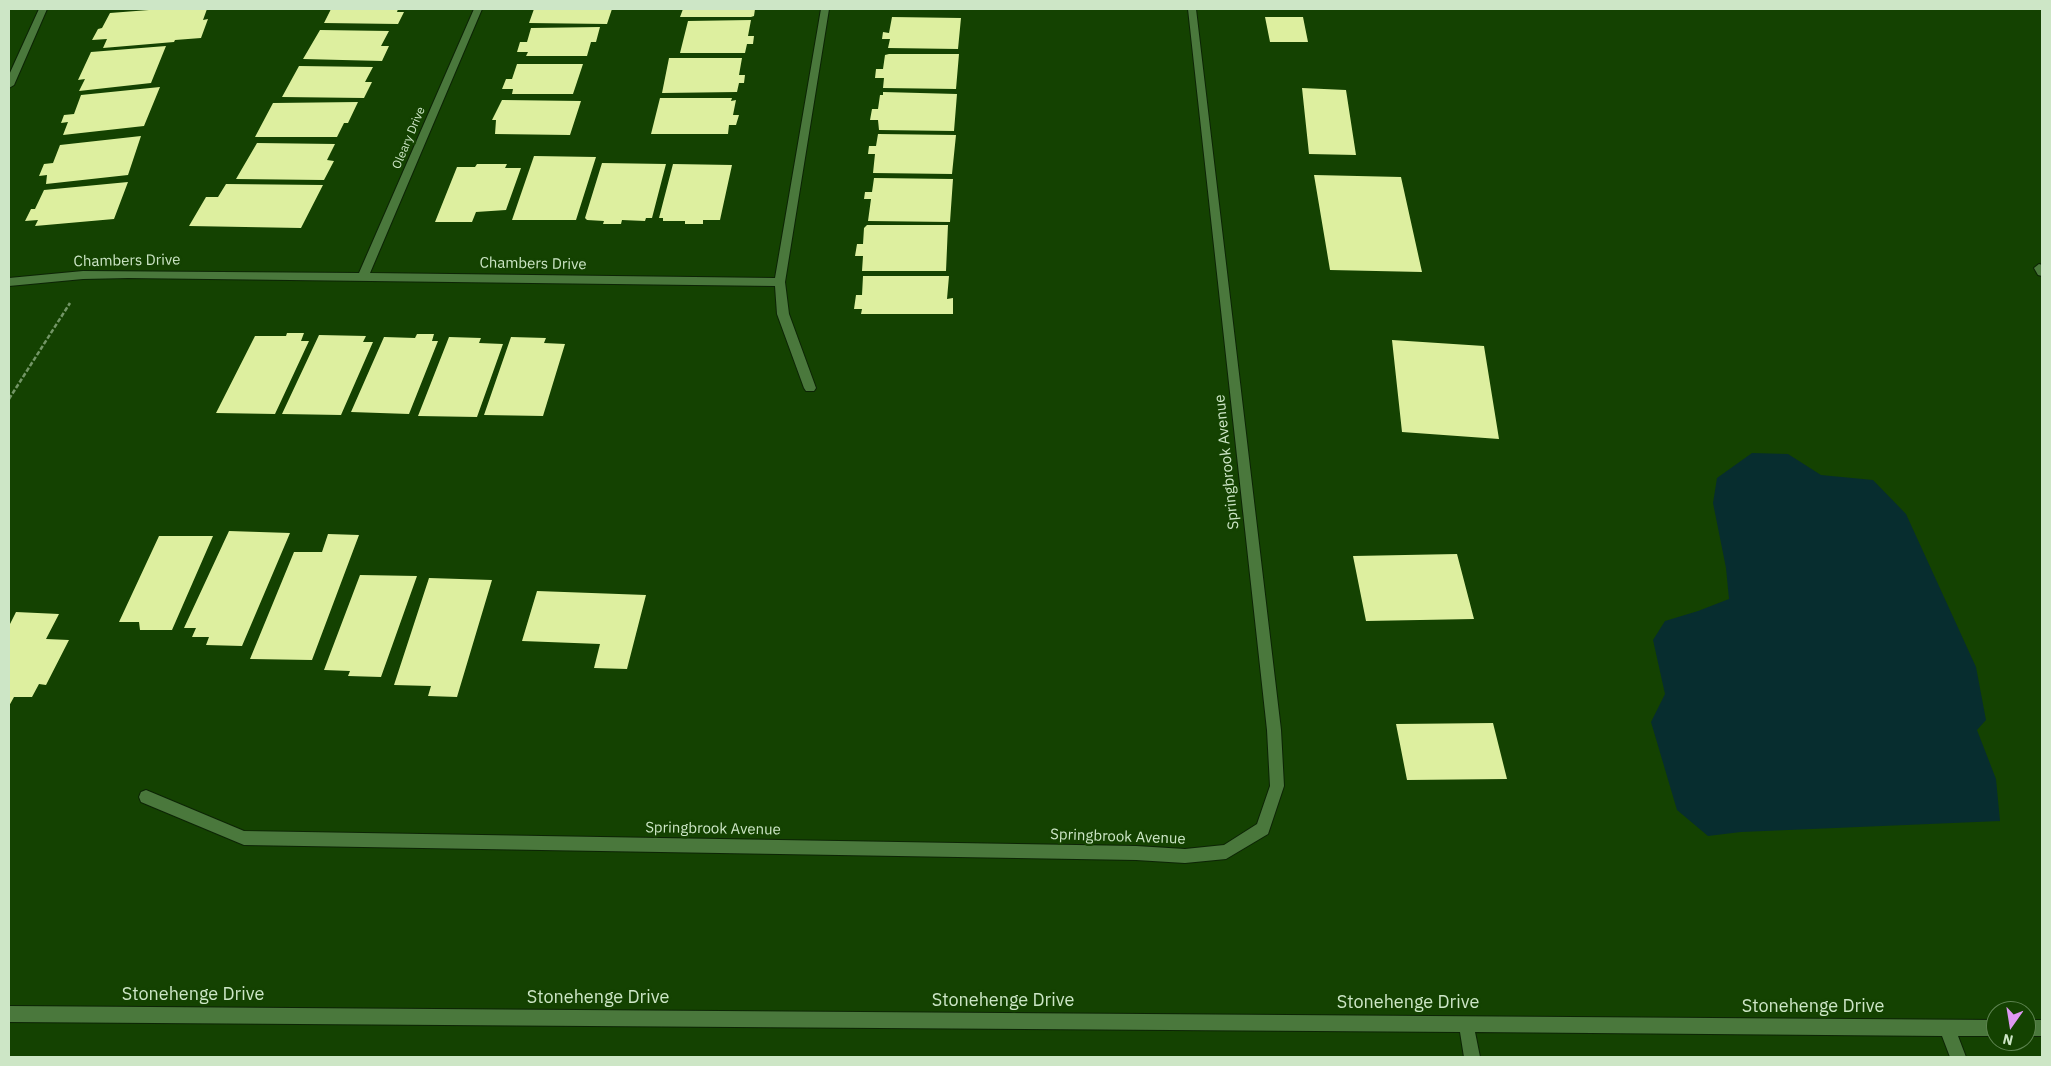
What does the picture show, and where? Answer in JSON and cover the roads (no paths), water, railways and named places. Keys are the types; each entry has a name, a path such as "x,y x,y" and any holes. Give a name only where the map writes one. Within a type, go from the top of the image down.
{"street":[{"path":"9,85 43,9"},
{"name":"Oleary Drive","path":"363,277 478,9"},
{"path":"810,388 783,314 780,282 825,9"},
{"name":"Springbrook Avenue","path":"146,798 244,838 1136,853 1185,856 1226,852 1263,829 1277,786 1274,730 1192,9"},
{"name":"Chambers Drive","path":"9,282 83,275 128,274 780,282"},
{"name":"Stonehenge Drive","path":"9,1014 1986,1028"},
{"path":"1466,1024 1472,1057"},
{"path":"1947,1028 1958,1057"}],"water":[{"path":"1752,453 1788,454 1821,475 1873,480 1906,514 1976,667 1986,720 1977,730 1996,779 2000,821 1741,832 1708,836 1677,810 1651,722 1665,694 1653,640 1665,621 1729,599 1726,568 1713,503 1717,478"}]}
